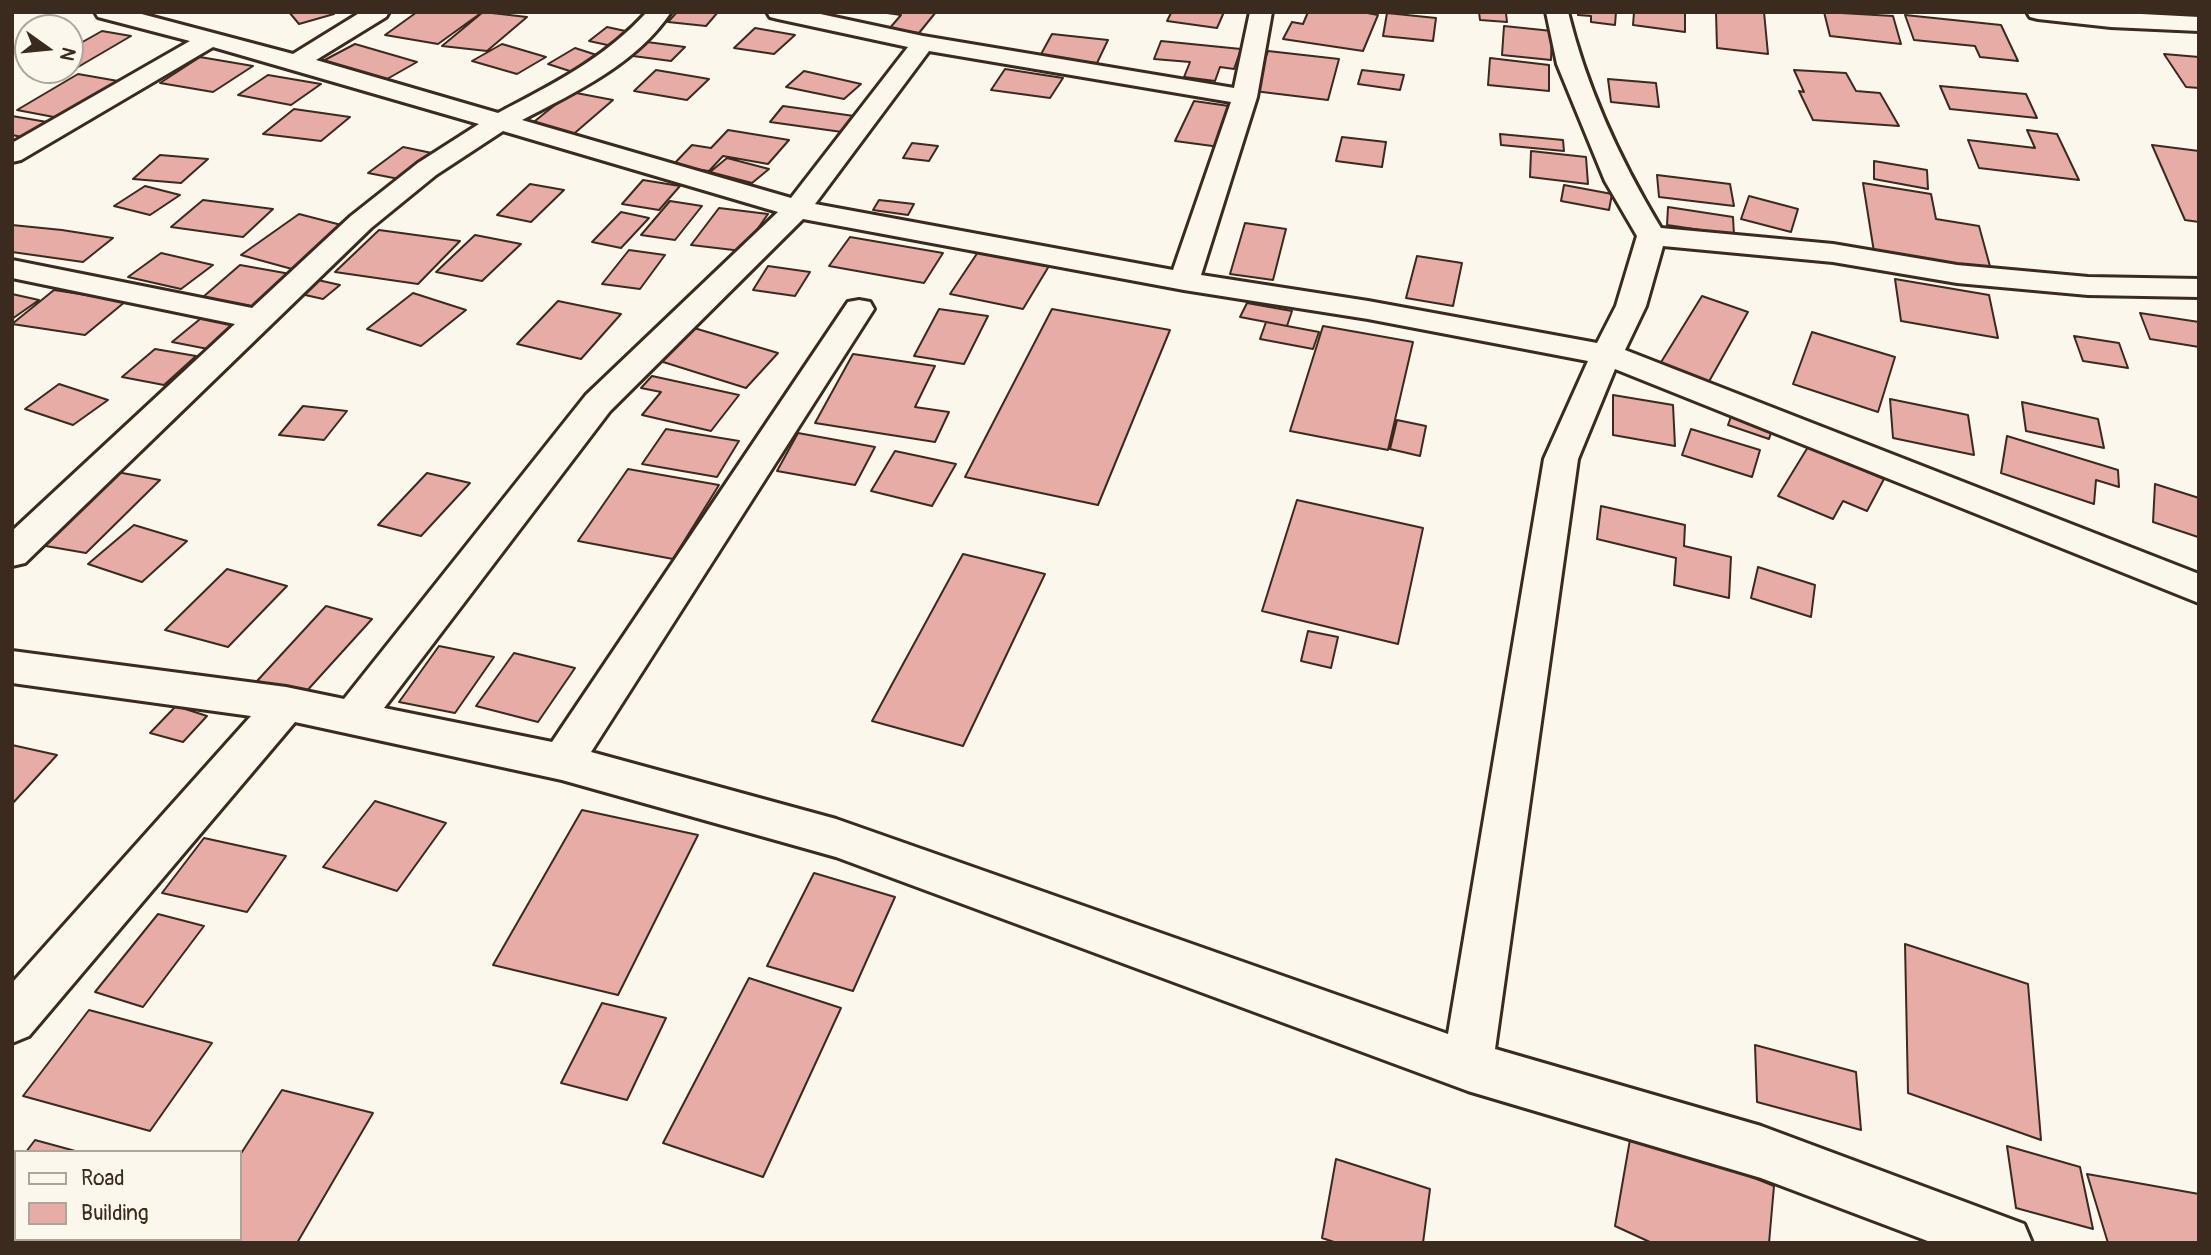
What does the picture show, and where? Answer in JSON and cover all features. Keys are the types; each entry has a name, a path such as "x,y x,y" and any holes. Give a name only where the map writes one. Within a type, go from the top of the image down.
{"street":[{"path":"106,12 296,61 498,123 604,150 797,209 1184,281 1368,310 1609,355 2199,589"},
{"path":"296,61 378,12"},
{"path":"12,553 361,222 427,169 498,123 586,77 639,36 660,12"},
{"path":"778,12 923,43 1245,97"},
{"path":"1184,281 1245,97 1261,12"},
{"path":"1468,1066 1561,459 1593,382 1609,355 1631,306 1651,236 1619,181 1569,64 1557,12"},
{"path":"2038,12 2199,24"},
{"path":"12,153 212,38"},
{"path":"352,719 598,403 797,209 923,43"},
{"path":"1651,236 1833,253 1957,274 2075,285 2199,288"},
{"path":"12,269 258,319"},
{"path":"562,762 859,309"},
{"path":"12,667 286,704 562,762 836,838 1468,1066 1761,1152 2005,1243"},
{"path":"12,1019 286,704"}],"building":[{"path":"289,12 333,12 334,14 299,24"},
{"path":"417,12 481,13 438,44 385,35"},
{"path":"483,12 527,17 487,51 442,46"},
{"path":"677,12 718,12 706,26 668,22"},
{"path":"880,12 936,12 919,33 889,29 901,15"},
{"path":"1169,12 1224,12 1217,28 1167,21 1171,13"},
{"path":"1308,12 1362,12 1378,15 1363,51 1283,39 1292,22 1303,24"},
{"path":"1479,12 1506,13 1507,22 1480,20"},
{"path":"1578,12 1616,12 1615,25 1591,22 1591,16 1578,15"},
{"path":"1634,12 1685,12 1685,32 1633,25"},
{"path":"1716,12 1764,12 1768,54 1717,48"},
{"path":"1824,12 1893,16 1901,44 1830,36"},
{"path":"1387,13 1436,18 1433,41 1383,36"},
{"path":"1905,15 2001,25 2018,61 1980,57 1975,46 1914,40"},
{"path":"1504,26 1552,31 1551,60 1502,55"},
{"path":"607,27 630,32 612,46 589,41"},
{"path":"755,28 795,35 774,54 734,48"},
{"path":"102,31 131,36 84,64 84,41"},
{"path":"1052,34 1108,40 1097,63 1040,56"},
{"path":"1161,41 1241,49 1234,69 1220,67 1215,81 1184,77 1190,62 1154,59"},
{"path":"647,42 685,47 671,61 633,56"},
{"path":"355,44 417,62 380,83 317,64"},
{"path":"502,44 546,57 517,74 472,61"},
{"path":"575,48 606,58 579,74 548,64"},
{"path":"1268,51 1339,59 1328,100 1254,91"},
{"path":"2164,54 2199,57 2199,88 2186,87"},
{"path":"200,57 253,66 213,92 160,83"},
{"path":"1490,58 1549,65 1549,91 1488,85"},
{"path":"1005,69 1063,78 1050,98 991,90"},
{"path":"656,70 709,79 687,100 634,91"},
{"path":"1362,70 1404,75 1400,90 1358,84"},
{"path":"1794,70 1846,73 1856,91 1880,93 1899,126 1813,120 1799,91 1804,92"},
{"path":"804,71 861,84 844,99 786,87"},
{"path":"84,75 118,81 59,118 17,110 61,84 84,84"},
{"path":"268,75 321,84 291,105 238,95"},
{"path":"1608,79 1656,83 1659,107 1611,102"},
{"path":"1940,86 2026,94 2037,118 1950,109"},
{"path":"571,92 613,100 569,138 525,129"},
{"path":"1194,101 1236,107 1220,147 1175,141"},
{"path":"783,106 854,116 842,132 770,122"},
{"path":"294,109 350,117 321,141 263,134"},
{"path":"12,116 47,122 22,137 12,135"},
{"path":"728,130 789,140 768,164 723,156 709,171 672,166 692,145 711,148"},
{"path":"2027,130 2057,134 2079,180 1979,168 1968,140 2035,148"},
{"path":"1500,134 1563,140 1564,151 1501,145"},
{"path":"1342,137 1386,142 1382,167 1336,161"},
{"path":"912,143 938,146 929,161 903,158"},
{"path":"2152,145 2199,151 2199,222 2185,220"},
{"path":"403,147 432,153 399,179 368,173"},
{"path":"1531,151 1586,157 1588,184 1530,177"},
{"path":"160,155 208,159 181,183 133,179"},
{"path":"727,158 769,169 752,183 710,172"},
{"path":"1874,161 1927,170 1928,189 1874,179"},
{"path":"1657,175 1730,184 1734,206 1659,197"},
{"path":"643,180 680,186 659,210 622,204"},
{"path":"1863,183 1931,194 1936,219 1979,226 1991,270 1874,252"},
{"path":"530,184 564,190 531,222 497,215"},
{"path":"1564,185 1612,194 1609,210 1561,201"},
{"path":"145,186 180,195 150,215 114,206"},
{"path":"1749,196 1798,209 1791,232 1741,219"},
{"path":"203,200 273,209 243,237 171,227"},
{"path":"879,200 914,204 908,215 873,210"},
{"path":"670,201 702,206 675,240 641,235"},
{"path":"1668,207 1733,217 1734,235 1667,225"},
{"path":"719,208 768,214 742,251 691,245"},
{"path":"621,212 649,218 621,248 592,242"},
{"path":"299,214 349,227 292,269 241,255"},
{"path":"1245,223 1286,229 1273,280 1230,274"},
{"path":"12,225 113,238 83,262 12,252"},
{"path":"379,230 460,241 418,284 335,272"},
{"path":"475,235 521,244 482,281 436,272"},
{"path":"850,237 943,253 924,283 829,266"},
{"path":"629,250 665,255 640,289 602,284"},
{"path":"978,252 1049,266 1023,309 950,294"},
{"path":"161,253 213,265 181,289 128,277"},
{"path":"1417,256 1462,263 1453,306 1406,298"},
{"path":"240,265 296,275 260,308 203,297"},
{"path":"768,266 810,272 795,296 753,290"},
{"path":"309,278 340,285 323,299 292,292"},
{"path":"1895,279 1989,295 1998,338 1901,321"},
{"path":"54,290 126,301 85,335 12,324"},
{"path":"413,293 466,310 421,346 367,329"},
{"path":"12,294 39,300 12,319"},
{"path":"1702,296 1748,312 1707,385 1658,367"},
{"path":"558,301 621,314 581,359 517,344"},
{"path":"1247,303 1292,311 1287,326 1240,317"},
{"path":"939,309 988,316 964,364 914,356"},
{"path":"1052,309 1170,330 1098,505 965,477"},
{"path":"2140,313 2199,322 2199,347 2150,339"},
{"path":"205,315 244,323 213,350 172,342"},
{"path":"1266,322 1319,332 1313,349 1260,339"},
{"path":"1323,326 1413,342 1388,450 1290,431"},
{"path":"694,328 778,353 746,388 660,361"},
{"path":"1812,332 1895,357 1878,412 1793,384"},
{"path":"2074,336 2119,343 2128,368 2083,361"},
{"path":"155,349 196,356 164,385 122,377"},
{"path":"853,354 935,366 915,407 949,412 935,442 815,423"},
{"path":"652,376 739,395 711,431 642,415 661,392 641,388"},
{"path":"59,384 108,400 73,425 25,409"},
{"path":"1613,395 1673,405 1675,446 1613,435"},
{"path":"1890,399 1968,415 1974,455 1893,438"},
{"path":"2022,402 2098,419 2104,448 2026,431"},
{"path":"303,406 347,411 324,440 279,435"},
{"path":"1733,411 1774,424 1769,439 1728,425"},
{"path":"1397,420 1426,426 1420,456 1390,449"},
{"path":"666,429 739,441 717,477 642,464"},
{"path":"1691,429 1760,450 1752,477 1682,455"},
{"path":"798,433 875,447 855,485 777,471"},
{"path":"2007,436 2118,470 2119,487 2096,480 2094,504 2001,473"},
{"path":"1808,447 1884,479 1867,511 1843,501 1833,519 1778,496"},
{"path":"895,451 956,464 932,506 871,491"},
{"path":"628,469 719,485 673,559 578,541"},
{"path":"117,472 160,480 86,553 40,545"},
{"path":"427,473 470,483 421,536 378,525"},
{"path":"2155,484 2199,498 2198,537 2153,522"},
{"path":"1297,500 1423,528 1398,644 1262,611"},
{"path":"1601,506 1685,525 1684,546 1731,557 1729,598 1674,585 1676,558 1597,539"},
{"path":"134,525 187,541 142,582 88,564"},
{"path":"963,554 1045,574 963,746 872,721"},
{"path":"1758,567 1815,585 1811,617 1751,598"},
{"path":"227,569 287,586 228,647 165,630"},
{"path":"326,606 372,619 304,694 257,681"},
{"path":"1308,631 1338,637 1331,668 1301,661"},
{"path":"439,646 494,657 455,713 399,702"},
{"path":"514,653 575,668 538,722 476,706"},
{"path":"176,706 207,716 183,742 150,733"},
{"path":"12,745 57,755 12,804"},
{"path":"375,801 446,823 397,891 323,867"},
{"path":"582,810 698,835 618,995 493,965"},
{"path":"204,838 286,856 247,912 162,893"},
{"path":"814,873 895,897 853,991 767,966"},
{"path":"158,914 204,926 143,1007 95,992"},
{"path":"1905,944 2028,984 2041,1140 1908,1093"},
{"path":"749,978 841,1008 763,1177 663,1143"},
{"path":"602,1003 666,1018 627,1100 561,1083"},
{"path":"89,1010 212,1043 150,1131 23,1096"},
{"path":"1755,1045 1856,1072 1861,1130 1757,1102"},
{"path":"282,1090 373,1113 297,1243 189,1241 242,1241 242,1152"},
{"path":"1632,1128 1774,1186 1769,1243 1652,1243 1615,1226"},
{"path":"35,1140 72,1150 28,1150"},
{"path":"2007,1146 2080,1167 2093,1229 2016,1208"},
{"path":"1336,1159 1430,1189 1423,1243 1337,1243 1322,1238"},
{"path":"14,1168 14,1241 94,1241 93,1243 12,1243"},
{"path":"2087,1174 2199,1194 2199,1243 2108,1243"}]}
